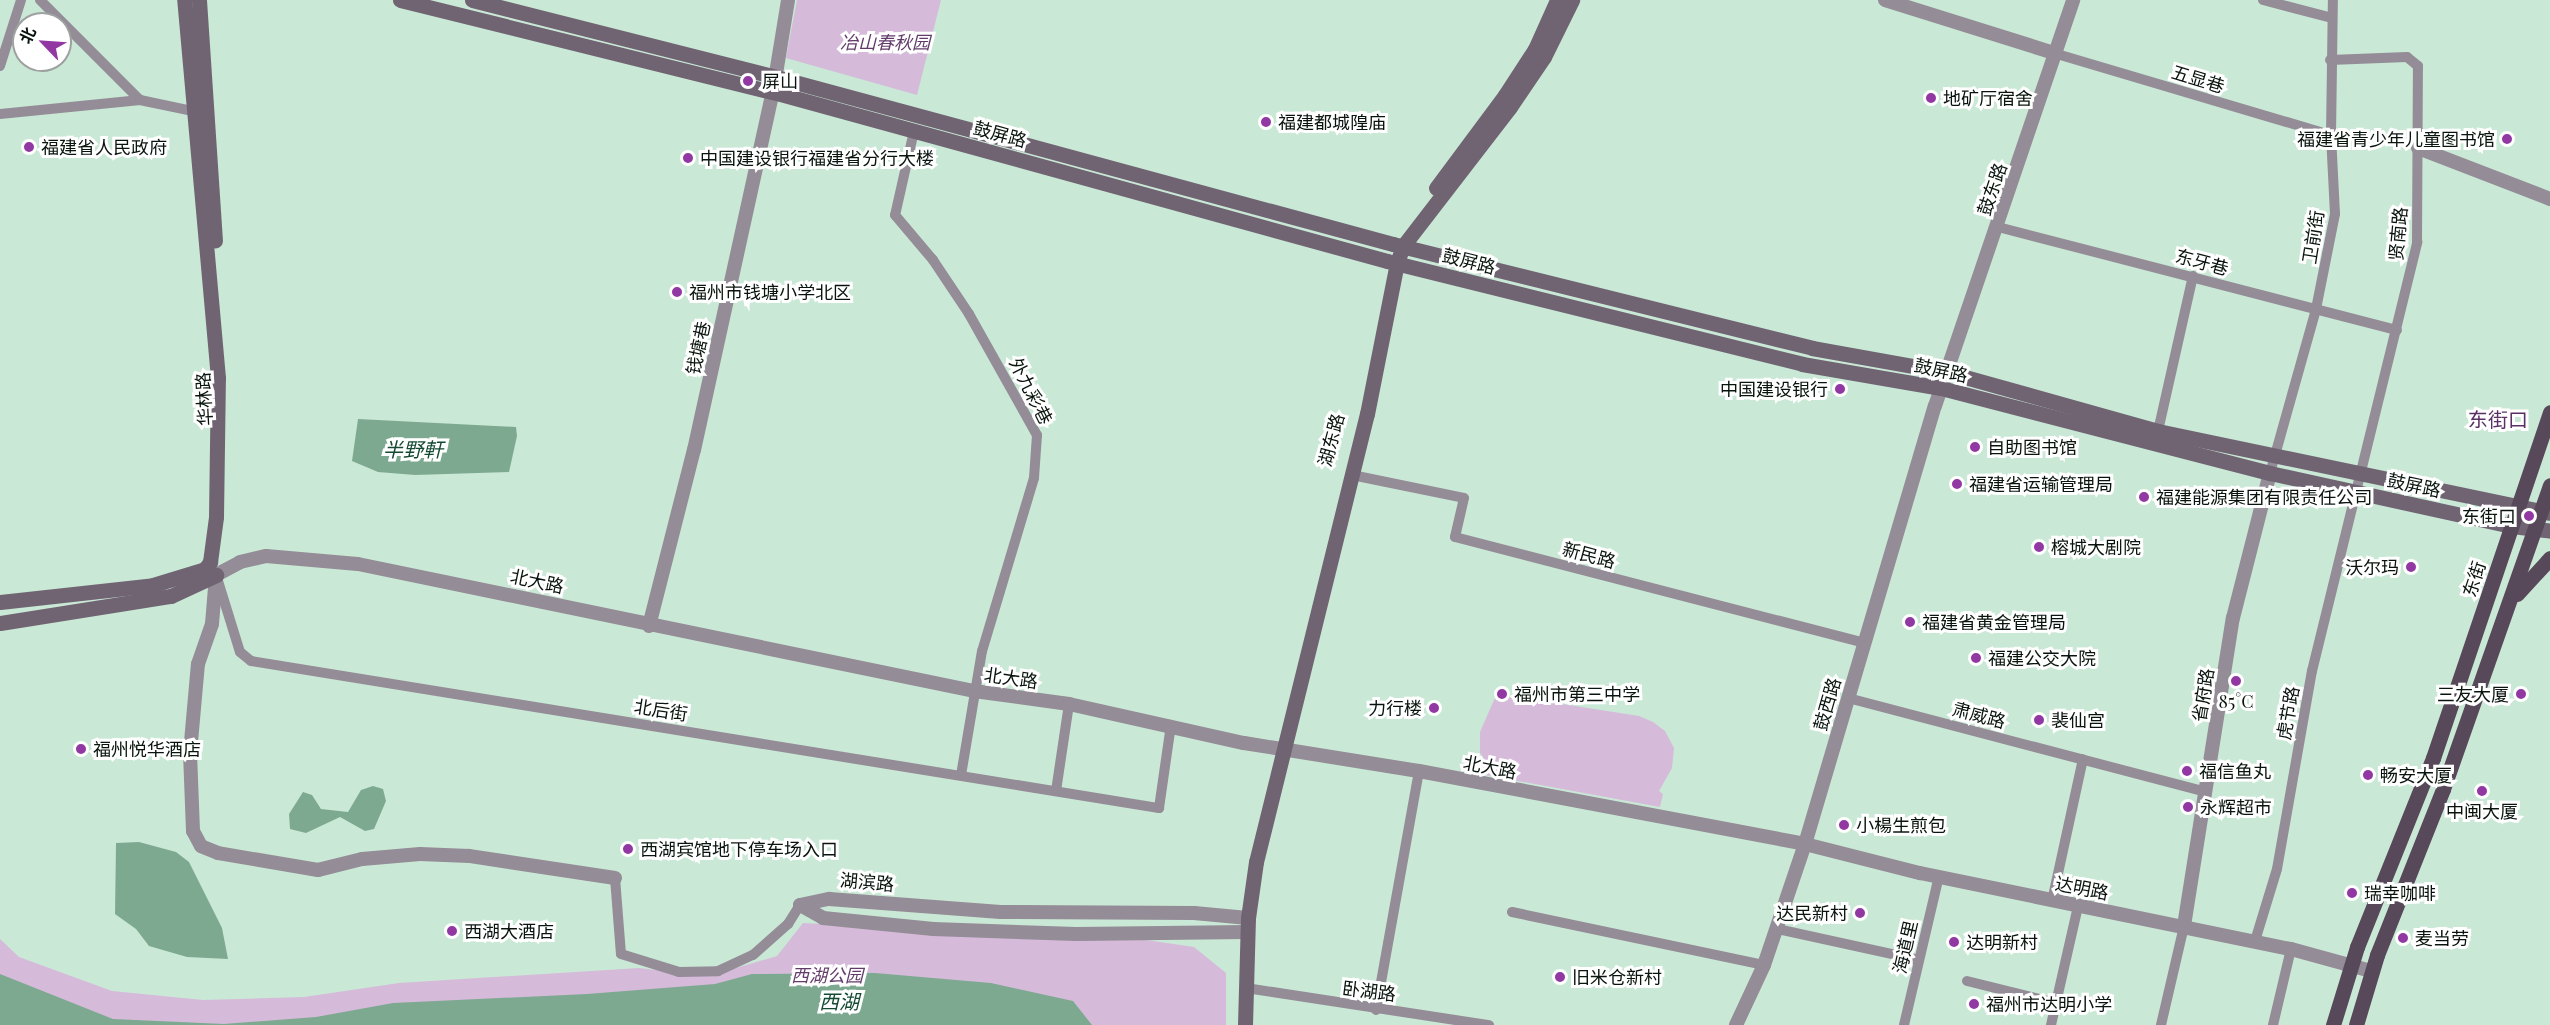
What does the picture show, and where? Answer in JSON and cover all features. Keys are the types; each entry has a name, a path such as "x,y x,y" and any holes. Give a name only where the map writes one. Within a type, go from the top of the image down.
{"main road":[{"name":"华林路","path":"184,0 192,111 218,378 216,517 210,572"},
{"name":"华林路","path":"199,0 226,417 210,572"},
{"name":"鼓屏路","path":"400,0 775,84 914,131 1392,262 1802,364 1941,388 2270,473 2512,526 2543,529"},
{"name":"鼓屏路","path":"472,0 775,84 1398,245 1812,348 1947,372 2158,431 2363,476 2546,512"},
{"name":"湖东路","path":"1243,925 1277,747 1359,410 1392,262 1398,245 1535,49 1557,0"},
{"name":"湖东路","path":"1398,245 1510,107 1544,57 1572,0"},
{"name":"湖东路","path":"1277,747 1352,475 1392,262"},
{"name":"东街","path":"2333,1025 2351,964 2433,758 2550,412"},
{"path":"2356,1025 2371,971 2443,789 2509,604 2543,529 2550,485"},
{"path":"2509,604 2550,558"},
{"path":"0,602 153,585 210,572"},
{"path":"0,623 171,596 210,572"},
{"path":"1243,925 1245,1025"},
{"path":"1235,1025 1243,925"}],"street":[{"path":"0,66 21,0"},
{"path":"40,0 140,100"},
{"name":"钱塘巷","path":"649,626 694,450 775,84 788,0"},
{"path":"1885,0 2056,54"},
{"name":"鼓东路","path":"1941,388 1998,227 2073,0"},
{"path":"2263,0 2332,18"},
{"name":"卫前街","path":"2270,473 2316,309 2335,214 2330,60 2333,0"},
{"name":"五显巷","path":"2056,54 2331,135"},
{"name":"贤南路","path":"2330,60 2407,57 2416,61 2417,242 2358,492"},
{"path":"0,114 140,100 192,111"},
{"name":"外九彩巷","path":"914,131 895,215 933,260 969,314 1037,435 1035,478 974,691 961,775"},
{"path":"2418,148 2550,199"},
{"name":"东牙巷","path":"1998,227 2397,330"},
{"path":"2158,431 2193,276"},
{"name":"鼓西路","path":"1736,1025 1764,965 1805,844 1862,642 1941,388"},
{"name":"省府路","path":"2184,926 2233,618 2270,473"},
{"name":"新民路","path":"1352,475 1464,498 1455,537 1862,642"},
{"name":"虎节路","path":"2255,941 2277,869 2312,671 2358,492"},
{"name":"北大路","path":"210,572 266,556 358,564 649,626 974,691 1070,704 1277,747 1419,771 1805,844"},
{"path":"210,572 212,624 198,664 190,753 193,831 201,846 218,853 318,870 362,859 420,854 469,856 615,878 621,954 679,972 718,970 753,955 788,924 800,905 824,918 933,929 1076,934 1243,925"},
{"name":"北后街","path":"210,572 240,652 251,661 1056,791 1159,807 1171,725"},
{"name":"肃威路","path":"1848,698 2206,792"},
{"path":"1056,791 1070,704"},
{"path":"2052,901 2083,759"},
{"path":"1376,1010 1419,771"},
{"name":"达明路","path":"1805,844 2052,901 2291,949 2371,971"},
{"name":"海道里","path":"1904,1025 1939,876"},
{"name":"湖滨路","path":"800,905 828,899 1001,912 1243,925"},
{"path":"2051,1025 2078,906"},
{"path":"1512,912 1764,965"},
{"path":"2161,1025 2184,926"},
{"path":"1777,929 1919,960"},
{"path":"2273,1025 2291,949"},
{"path":"1968,981 2056,1003"},
{"name":"卧湖路","path":"1246,988 1376,1010 1411,1012 1489,1025"},
{"path":"1410,1025 1411,1012"}],"green space":[{"name":"冶山春秋园","path":"797,0 941,0 917,95 786,58"},
{"path":"1504,695 1639,716 1653,722 1665,731 1674,748 1672,768 1659,791 1663,794 1660,807 1469,772 1472,762 1489,765 1480,753 1480,732 1494,700"},
{"name":"西湖公园","path":"803,923 1146,940 1194,947 1226,973 1226,1025 0,1025 0,939 19,957 112,991 203,1000 304,997 399,983 639,968 709,976 777,956"}],"water":[{"name":"半野軒","path":"358,419 516,427 517,436 509,472 415,475 378,472 352,461"},
{"path":"373,786 383,789 386,801 374,829 365,831 340,817 306,833 290,829 289,814 303,792 312,795 321,809 348,812 361,790"},
{"path":"139,842 176,852 189,862 222,928 228,959 187,957 149,946 136,929 115,914 116,843"},
{"name":"西湖","path":"875,973 991,983 1073,1001 1092,1025 0,1025 0,974 113,1019 224,1024 316,1017 393,1003 587,994 715,984 752,974"}],"place":[{"name":"屏山","path":"748,81"},
{"name":"地矿厅宿舍","path":"1931,98"},
{"name":"福建都城隍庙","path":"1266,122"},
{"name":"福建省青少年儿童图书馆","path":"2507,139"},
{"name":"福建省人民政府","path":"29,147"},
{"name":"中国建设银行福建省分行大楼","path":"688,158"},
{"name":"福州市钱塘小学北区","path":"677,292"},
{"name":"中国建设银行","path":"1840,389"},
{"name":"自助图书馆","path":"1975,447"},
{"name":"福建省运输管理局","path":"1957,484"},
{"name":"福建能源集团有限责任公司","path":"2144,497"},
{"name":"东街口","path":"2529,516"},
{"name":"榕城大剧院","path":"2039,547"},
{"name":"沃尔玛","path":"2411,567"},
{"name":"福建省黄金管理局","path":"1910,622"},
{"name":"福建公交大院","path":"1976,658"},
{"name":"85°C","path":"2236,681"},
{"name":"福州市第三中学","path":"1502,694"},
{"name":"三友大厦","path":"2521,694"},
{"name":"力行楼","path":"1434,708"},
{"name":"裴仙宫","path":"2039,720"},
{"name":"福州悦华酒店","path":"81,749"},
{"name":"福信鱼丸","path":"2187,771"},
{"name":"畅安大厦","path":"2368,775"},
{"name":"中闽大厦","path":"2482,791"},
{"name":"永辉超市","path":"2188,807"},
{"name":"小楊生煎包","path":"1844,825"},
{"name":"西湖宾馆地下停车场入口","path":"628,849"},
{"name":"瑞幸咖啡","path":"2352,893"},
{"name":"达民新村","path":"1860,913"},
{"name":"西湖大酒店","path":"452,931"},
{"name":"麦当劳","path":"2403,938"},
{"name":"达明新村","path":"1954,942"},
{"name":"旧米仓新村","path":"1560,977"},
{"name":"福州市达明小学","path":"1974,1004"}],"district":[{"name":"东街口","path":"2498,418"}]}
